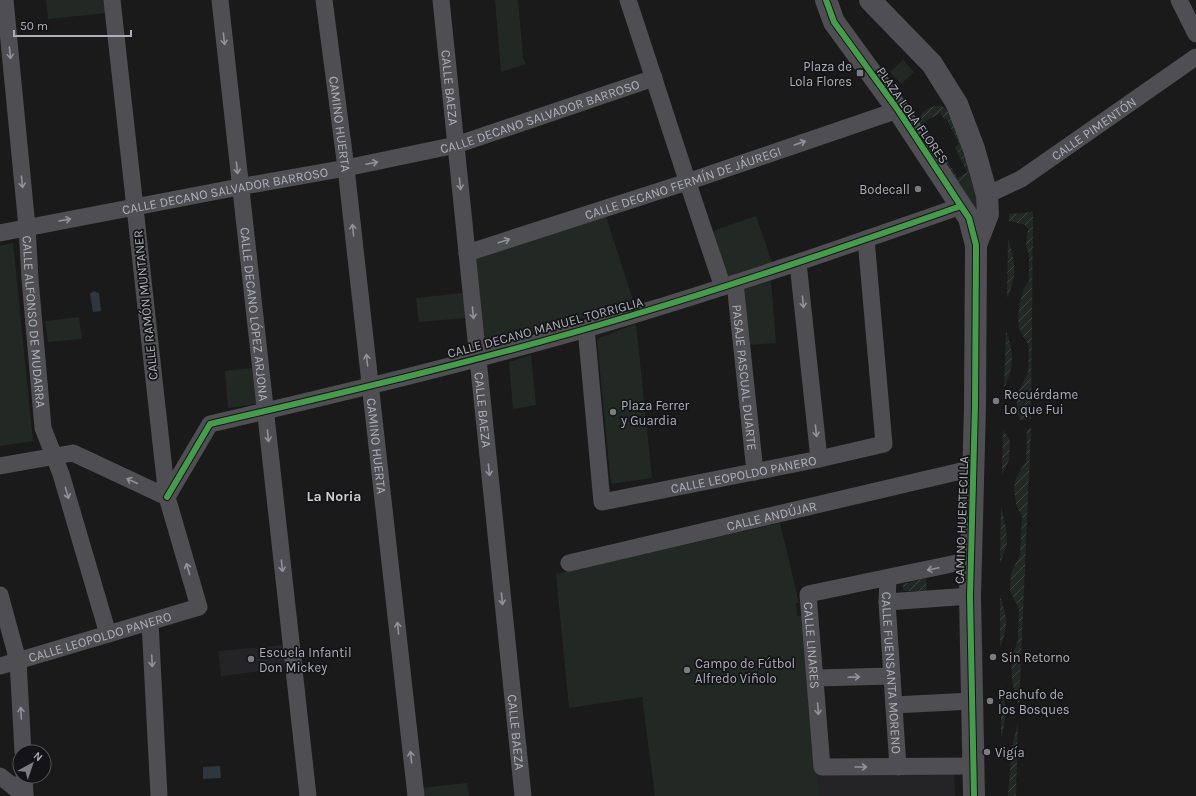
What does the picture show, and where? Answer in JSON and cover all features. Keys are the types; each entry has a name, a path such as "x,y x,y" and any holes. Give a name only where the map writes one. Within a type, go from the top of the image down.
{"street":[{"name":"CALLE ALFONSO DE MUDARRA","path":"5,0 27,227 43,428 61,474 108,634"},
{"name":"CALLE RAMÓN MUNTANER","path":"112,0 167,497 199,607"},
{"name":"CALLE DECANO LÓPEZ ARJONA","path":"220,0 308,796"},
{"name":"CAMINO HUERTA","path":"324,0 346,168 416,796"},
{"name":"CALLE BAEZA","path":"441,0 523,796"},
{"name":"PASAJE PASCUAL DUARTE","path":"628,0 687,182 729,285 755,472"},
{"name":"PLAZA LOLA FLORES","path":"826,0 834,22 898,110 969,218 976,245"},
{"path":"870,0 932,64 957,104 974,149 987,195 988,214 976,245"},
{"path":"1178,0 1196,34"},
{"name":"CALLE PIMENTÓN","path":"987,195 1021,179 1196,57"},
{"name":"CALLE DECANO SALVADOR BARROSO","path":"0,233 346,168 456,145 654,78"},
{"name":"CALLE DECANO FERMÍN DE JÁUREGI","path":"467,253 687,182 898,110"},
{"name":"CALLE DECANO MANUEL TORRIGLIA","path":"167,497 210,424 477,358 631,316 798,263 961,206"},
{"name":"CALLE LEOPOLDO PANERO","path":"586,328 602,502 819,459 884,444 866,239"},
{"name":"CAMINO HUERTECILLA","path":"974,796 970,596 974,468 976,245"},
{"path":"798,263 819,459"},
{"path":"0,466 73,452 167,497"},
{"name":"CALLE ANDÚJAR","path":"569,563 974,468"},
{"name":"CALLE LINARES","path":"898,767 822,767 808,594 971,560"},
{"name":"CALLE FUENSANTA MORENO","path":"888,578 888,602 898,767"},
{"path":"0,595 18,661 23,744"},
{"path":"888,602 970,596"},
{"name":"CALLE LEOPOLDO PANERO","path":"0,666 199,607"},
{"path":"150,622 160,796"},
{"path":"816,678 892,676"},
{"path":"894,705 972,701"},
{"path":"898,767 974,766"},
{"path":"0,776 25,796"},
{"path":"24,784 25,796"}],"shaded area":[{"path":"46,0 105,0 106,13 48,19"},
{"path":"495,0 518,0 523,58 526,64 501,72"},
{"path":"903,60 914,72 901,84 890,72"},
{"path":"941,106 952,112 956,123 970,177 957,184 917,125 921,115 925,110 931,107","holes":["940,113 944,119 946,118 959,144 955,147 967,172 958,178 923,123"]},
{"path":"970,177 973,186 976,185 979,218 957,184"},
{"path":"1033,212 1031,419 1020,420 1017,411 1017,395 1028,372 1029,346 1019,329 1018,317 1024,288 1029,281 1029,254 1026,245 1028,228 1025,225 1009,221 1009,214"},
{"path":"756,216 772,262 727,277 713,231"},
{"path":"606,217 634,303 484,348 474,259"},
{"path":"1008,240 1013,255 1014,276 1007,298"},
{"path":"13,243 33,441 0,446 0,246"},
{"path":"771,281 776,343 749,345 744,289"},
{"path":"94,291 99,293 101,311 93,312 90,294"},
{"path":"463,293 466,318 419,322 416,298"},
{"path":"79,317 82,339 48,342 45,321"},
{"name":"Plaza Ferrer y Guardia","path":"636,324 652,478 611,484 597,341 599,338"},
{"path":"1006,331 1011,346 1012,366 1004,388"},
{"path":"531,355 536,405 513,409 509,362"},
{"path":"252,368 256,404 228,408 225,371"},
{"path":"1031,427 1019,706 1012,682 1011,658 1018,641 1019,609 1010,591 1011,573 1020,555 1022,517 1016,504 1014,487 1017,476 1026,461 1027,430"},
{"path":"1003,430 1010,441 1009,460 1002,475"},
{"path":"1001,507 1006,527 1007,544 1000,564"},
{"name":"Campo de Fútbol Alfredo Viñolo","path":"780,523 799,603 796,603 797,616 805,615 820,796 655,796 642,697 569,708 556,574"},
{"path":"926,578 927,591 903,591 903,584"},
{"path":"1000,595 1004,609 1006,627 1000,647"},
{"name":"Escuela Infantil Don Mickey","path":"283,645 285,668 221,676 218,651"},
{"path":"1001,685 1006,712 1001,738"},
{"path":"1018,723 1016,796 1008,796 1012,746"},
{"path":"220,766 221,778 203,779 203,767"},
{"path":"954,771 955,796 820,796 818,775"},
{"path":"467,783 469,796 422,796 420,788"}],"cycle path":[{"path":"826,0 834,22 898,110 969,218 976,245 975,406 970,596 974,796"},
{"path":"167,497 210,424 422,373 581,330 757,276 961,206"}],"place":[{"name":"Plaza de Lola Flores","path":"860,73"},
{"name":"Bodecall","path":"918,189"},
{"name":"Recuérdame Lo que Fui","path":"996,401"},
{"name":"Plaza Ferrer y Guardia","path":"613,412"},
{"name":"Sin Retorno","path":"993,657"},
{"name":"Escuela Infantil Don Mickey","path":"251,659"},
{"name":"Campo de Fútbol Alfredo Viñolo","path":"687,670"},
{"name":"Pachufo de los Bosques","path":"990,701"},
{"name":"Vigía","path":"987,752"}],"district":[{"name":"La Noria","path":"334,496"}]}
